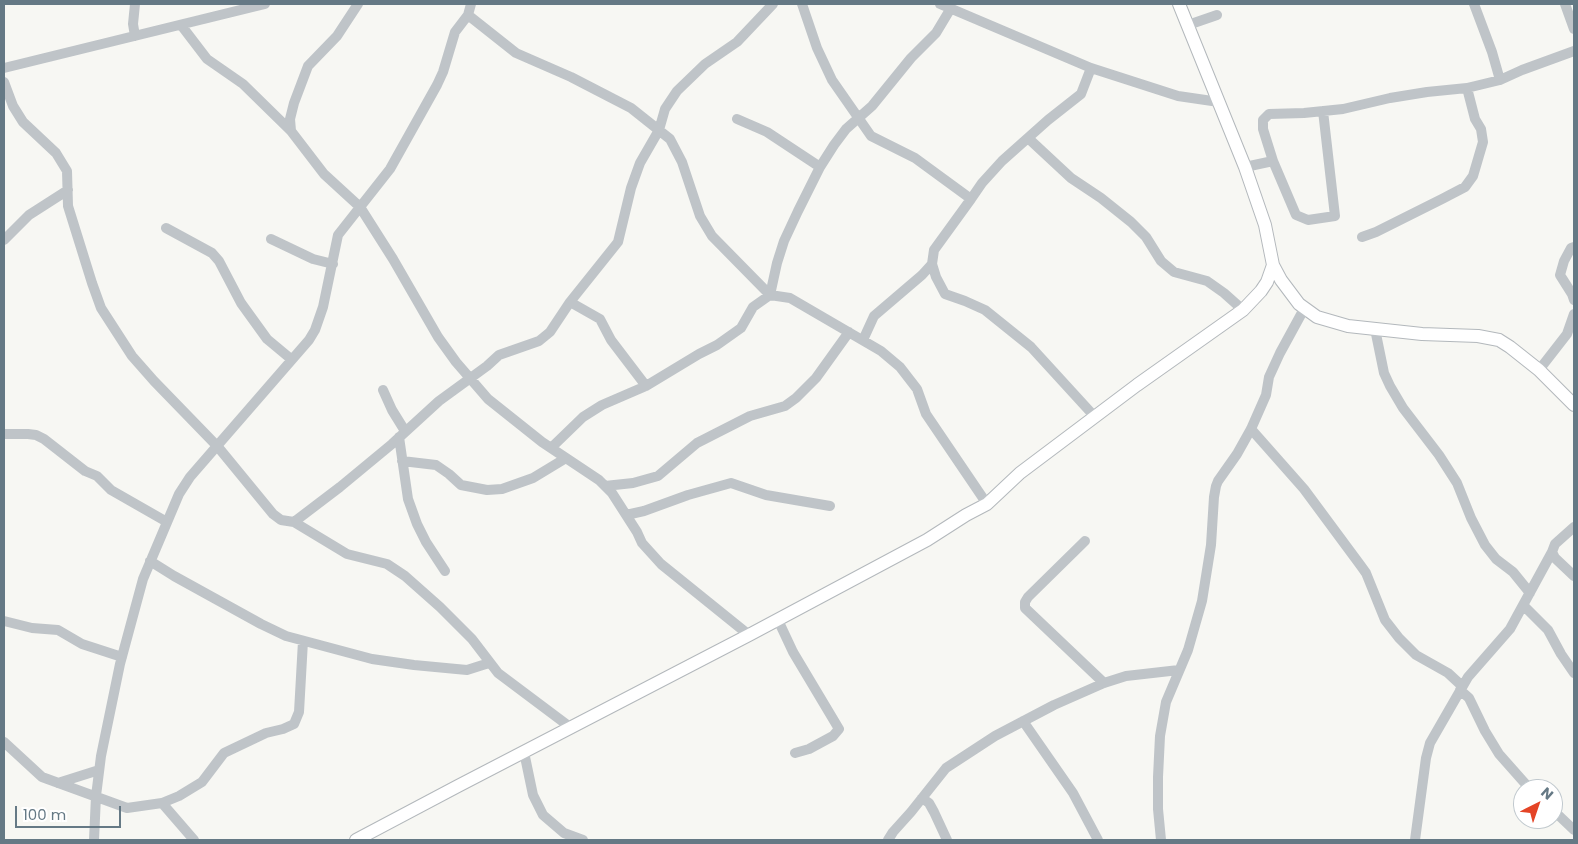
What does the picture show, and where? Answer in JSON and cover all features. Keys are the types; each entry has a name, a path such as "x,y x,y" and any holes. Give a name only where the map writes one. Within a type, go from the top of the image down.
{"main road":[{"path":"1179,4 1245,168 1270,242 1273,265 1288,290 1304,309 1317,317 1337,324 1374,329 1478,336 1499,340 1539,370 1574,405"},
{"path":"356,840 895,558 987,504 1020,473 1243,310 1262,292 1273,265"}],"street":[{"path":"135,36 133,24 136,4"},
{"path":"4,68 265,4"},
{"path":"291,131 290,119 294,103 308,66 337,36 358,4"},
{"path":"94,840 99,770 122,657 143,579 179,494 190,477 291,359 300,352 315,330 323,307 338,235 390,169 437,85 443,72 455,32 468,15 471,4"},
{"path":"294,522 340,487 439,401 488,366 499,355 539,341 550,332 570,302 618,242 631,188 640,163 658,130 665,109 677,91 705,64 737,42 773,4"},
{"path":"802,4 817,48 832,80 871,136 915,158 971,199"},
{"path":"940,4 1091,68 1178,96 1219,102"},
{"path":"1474,4 1500,80"},
{"path":"1566,5 1574,29"},
{"path":"550,448 583,417 602,405 646,386 717,345 741,328 753,307 770,295 784,241 820,167 834,145 858,118 872,106 911,58 936,33 951,8"},
{"path":"468,15 516,53 571,77 632,108 670,139 682,162 697,209 712,236 770,295 790,298 882,351 900,367 917,389 926,414 987,504"},
{"path":"1188,24 1217,15"},
{"path":"181,25 207,59 243,84 291,131 324,174 360,207 393,259 438,337 488,399 550,448 599,480 626,515 642,543 661,564 749,635"},
{"path":"1323,111 1335,216 1308,220 1296,215 1273,160 1262,128 1263,120 1269,114 1323,111 1418,93 1467,88 1500,80 1574,51"},
{"path":"1091,68 1081,94 1002,161 982,183 934,250 932,264 945,294 965,300 985,310 1031,347 1095,417"},
{"path":"4,82 13,106 24,122 61,159 67,171 68,206 101,308 132,356 218,446 273,514 281,520 294,522 347,554 387,564 405,576 472,639 498,673 570,727"},
{"path":"1362,237 1376,232 1465,187 1473,176 1482,142 1481,129 1475,119 1467,88"},
{"path":"736,119 767,132 820,167"},
{"path":"1028,138 1071,178 1101,198 1131,222 1146,237 1161,261 1174,272 1207,281 1243,310"},
{"path":"1245,168 1273,160"},
{"path":"4,240 29,215 68,190"},
{"path":"166,228 212,253 219,261 240,303 267,339 291,359"},
{"path":"271,239 313,259 333,264"},
{"path":"1574,247 1571,248 1564,261 1560,274 1574,300"},
{"path":"863,340 874,316 922,275 932,264"},
{"path":"570,302 600,319 611,340 646,386"},
{"path":"1162,840 1158,809 1160,736 1166,702 1195,630 1202,601 1211,545 1216,486 1251,429 1266,395 1269,376 1304,309"},
{"path":"1539,370 1566,334 1574,314"},
{"path":"1374,329 1384,373 1390,386 1403,408 1457,482 1471,518 1485,545 1496,558 1513,572 1530,593"},
{"path":"605,486 633,483 658,476 697,443 750,416 784,406 796,398 816,378 849,332"},
{"path":"383,390 402,434 402,461 408,499 426,542 445,571"},
{"path":"1251,429 1304,489 1366,573 1385,620 1416,655 1448,673 1470,698 1485,731 1499,754 1521,779"},
{"path":"4,434 28,434 44,439 85,471 97,476 111,490 167,522"},
{"path":"402,461 436,465 461,485 487,490 502,489 533,478 566,458"},
{"path":"626,515 731,483 772,496 816,502 830,506"},
{"path":"1415,840 1426,758 1430,743 1461,688 1510,629 1524,606 1555,544 1574,527"},
{"path":"1085,541 1028,596 1025,608 1104,683"},
{"path":"1552,552 1555,558 1574,576"},
{"path":"150,561 261,624 286,636 372,659 414,666 467,670 489,663"},
{"path":"1524,606 1548,630 1574,673"},
{"path":"778,620 794,652 839,729 833,736 809,749 795,753"},
{"path":"4,621 32,628 58,630 82,644 122,657"},
{"path":"4,742 42,777 96,796 111,804 127,808 162,803 202,782 224,753 266,733 294,724 299,712 303,641"},
{"path":"888,840 946,768 995,736 1104,683 1126,676 1179,670"},
{"path":"1023,722 1073,793 1098,840"},
{"path":"524,752 533,795 539,808 564,837 583,840"},
{"path":"58,783 99,770"},
{"path":"922,798 929,803 946,840"},
{"path":"162,803 194,840"},
{"path":"1563,820 1574,830"}]}
